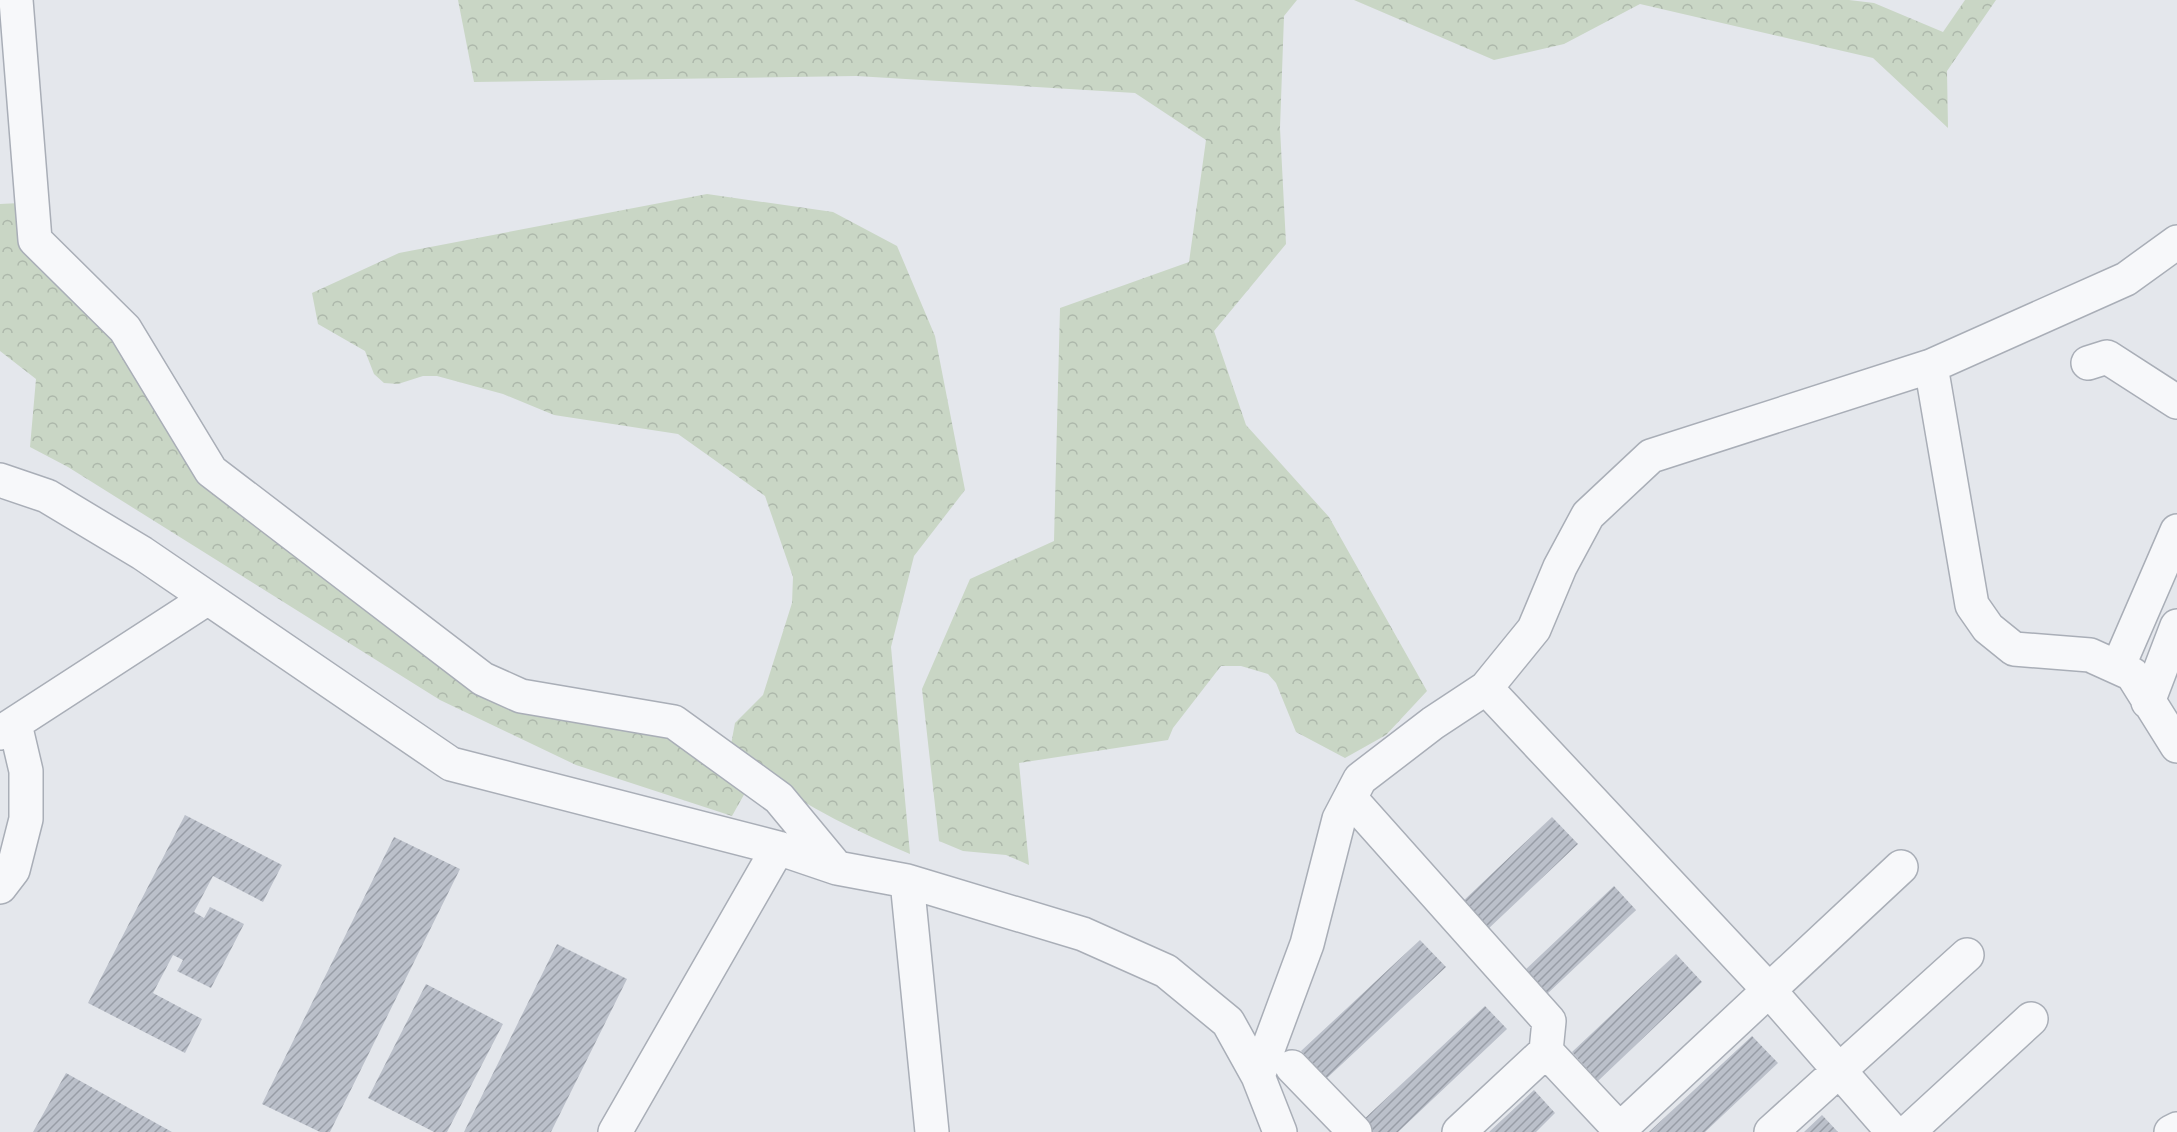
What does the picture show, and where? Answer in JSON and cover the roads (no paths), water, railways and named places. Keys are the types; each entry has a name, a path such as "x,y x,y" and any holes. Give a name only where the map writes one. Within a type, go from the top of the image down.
{"street":[{"path":"16,0 35,240 124,329 211,471 483,679 521,696 674,722 779,798 837,868"},
{"path":"1258,1076 1307,944 1339,819 1360,779 1433,723 1486,687 1534,628 1560,567 1588,516 1652,456 1931,366 2126,279 2177,242"},
{"path":"2088,363 2107,357 2177,402"},
{"path":"1931,366 1972,605 1988,628 2014,649 2090,655 2132,674 2177,746"},
{"path":"0,480 47,496 142,553 451,764 778,848 837,868 907,881 1083,934 1166,971 1228,1022 1258,1076 1280,1132"},
{"path":"2118,667 2177,531"},
{"path":"0,887 13,870 26,819 26,771 7,728 208,598"},
{"path":"2148,702 2177,626"},
{"path":"1486,687 1768,989 1893,1132"},
{"path":"1350,798 1549,1021 1546,1051 1459,1132"},
{"path":"615,1132 778,848"},
{"path":"1546,1051 1620,1131 1768,989 1901,867"},
{"path":"907,881 932,1132"},
{"path":"1771,1132 1968,955"},
{"path":"1908,1132 2031,1020"},
{"path":"1292,1067 1355,1132"},
{"path":"2171,1132 2177,1129"}]}
